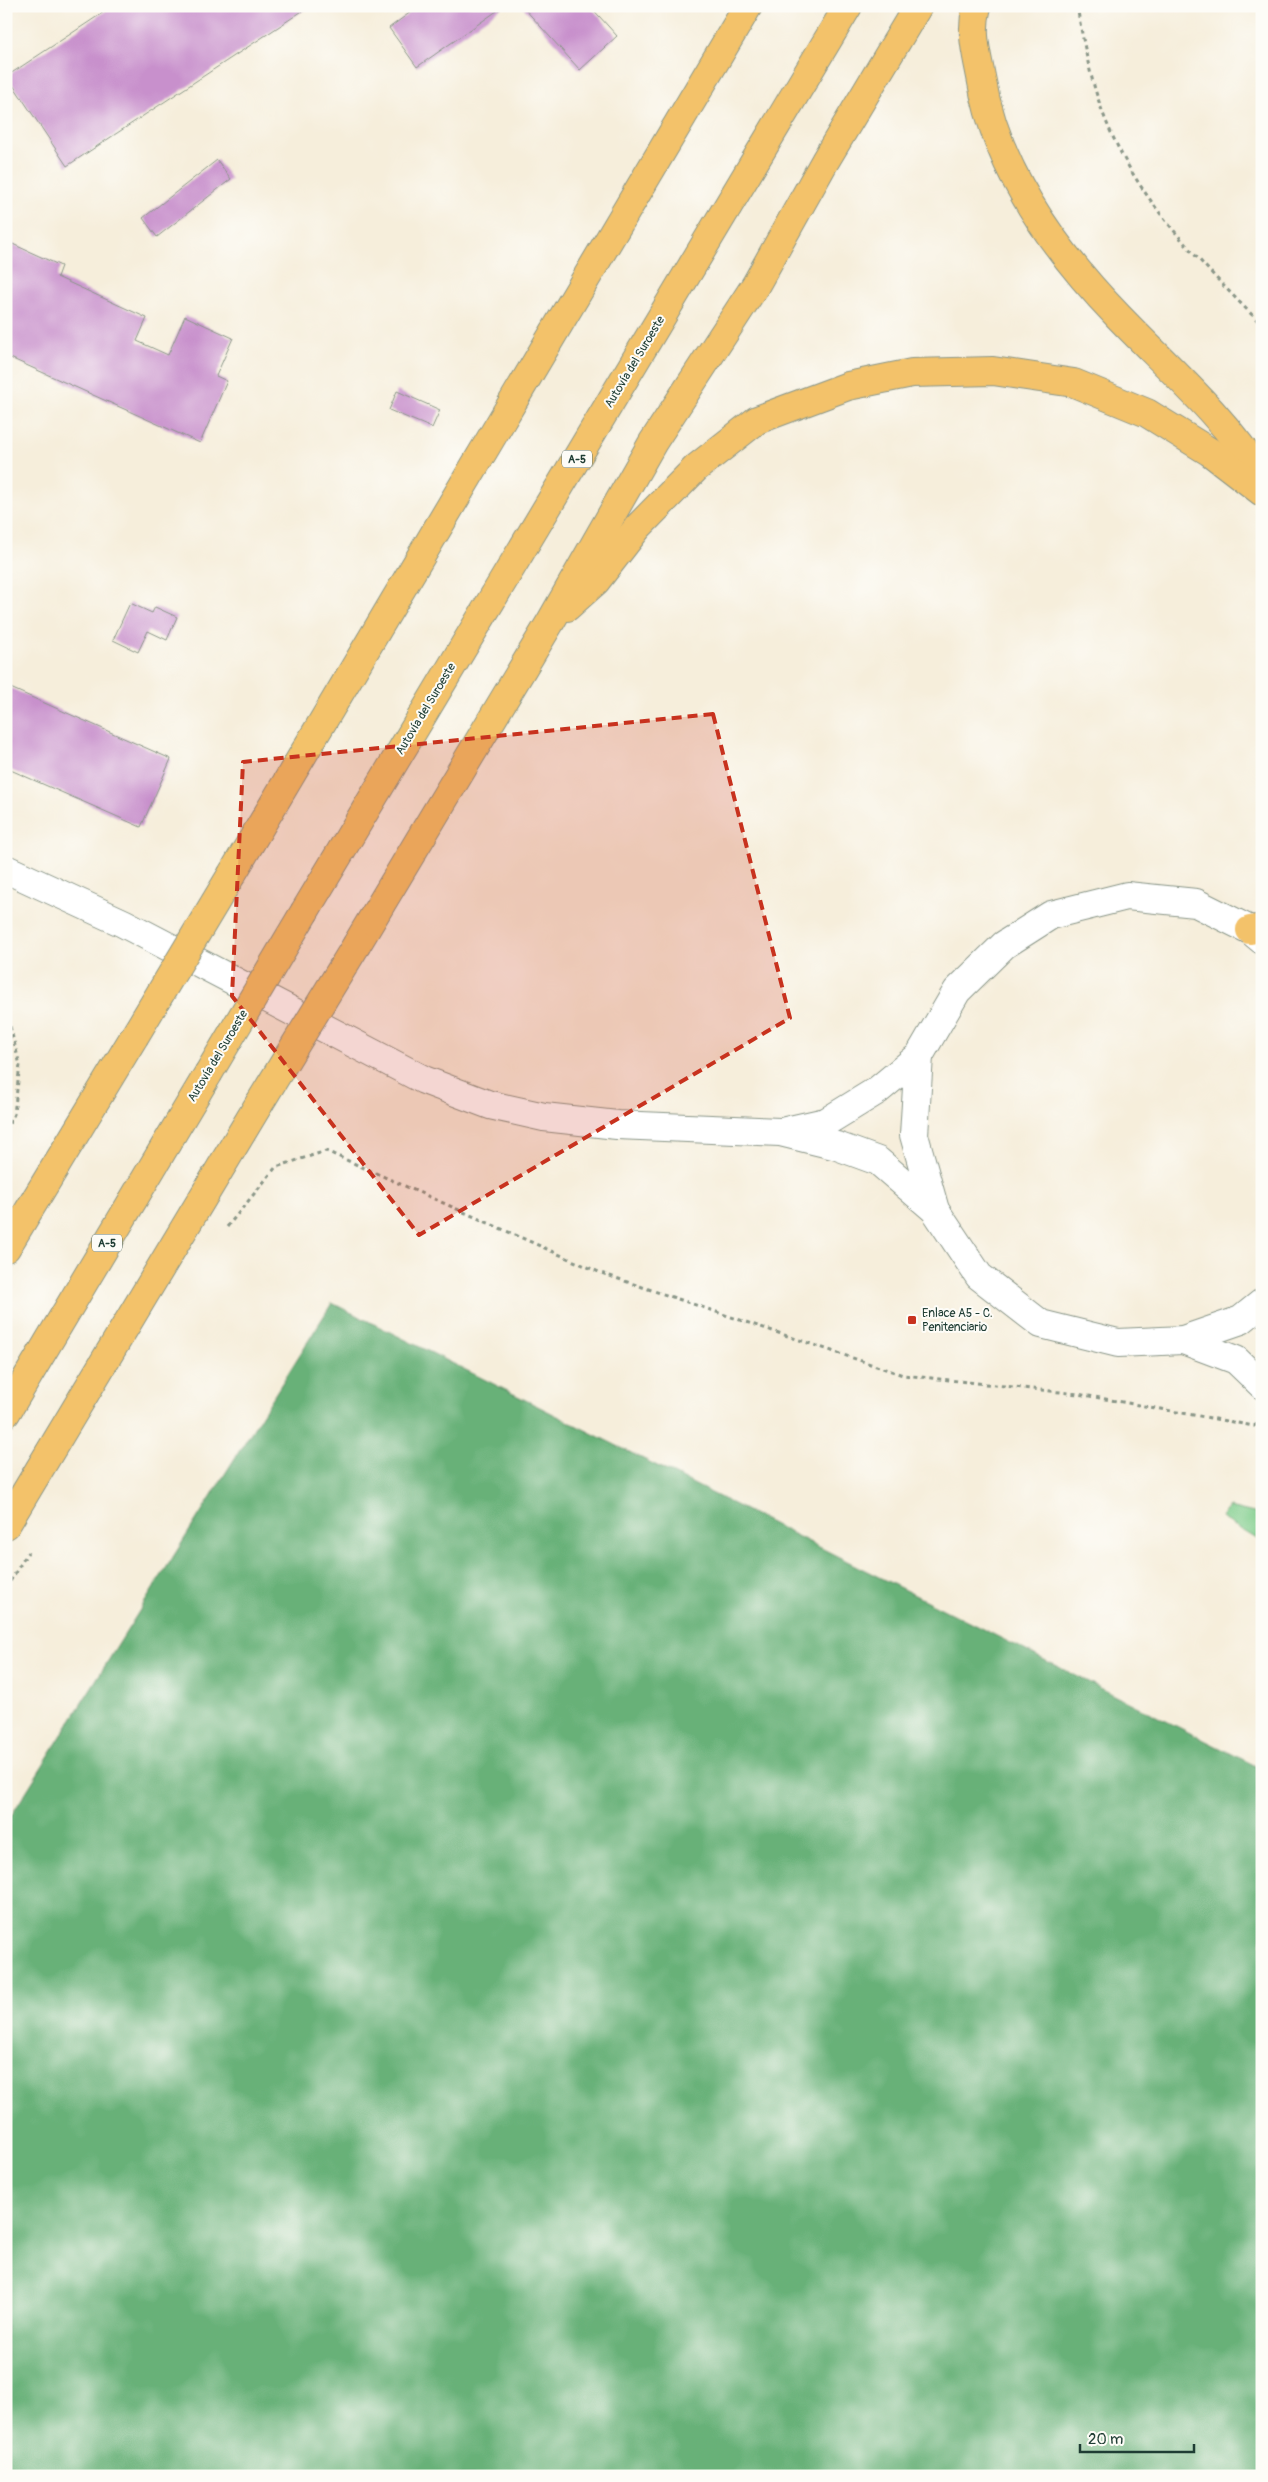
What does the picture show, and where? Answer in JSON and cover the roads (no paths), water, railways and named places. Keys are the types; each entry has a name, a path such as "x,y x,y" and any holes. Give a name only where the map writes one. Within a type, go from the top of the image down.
{"highway":[{"path":"6,1248 232,874 748,6"},
{"name":"Autovía del Suroeste","path":"6,1413 848,6"},
{"path":"6,1526 550,621 653,442 754,286 918,6"},
{"path":"977,6 972,26 983,94 999,142 1028,200 1057,247 1117,315 1221,420 1262,477"},
{"path":"550,621 596,581 638,527 696,468 758,420 848,386 912,373 993,371 1074,383 1147,413 1210,452 1262,492"}],"street":[{"path":"6,869 123,923 424,1080 490,1105 544,1117 616,1125 780,1132 836,1146 878,1161 934,1210 979,1276 1041,1324 1118,1343 1183,1340 1241,1320 1262,1303"},
{"path":"780,1132 826,1122 878,1090 919,1056 958,991 1004,945 1051,915 1128,896 1196,903 1258,932"},
{"path":"919,1056 914,1135 934,1210"},
{"path":"1183,1340 1236,1360 1262,1385"}],"place":[{"name":"Enlace A5 - C. Penitenciario","path":"912,1320"}]}
